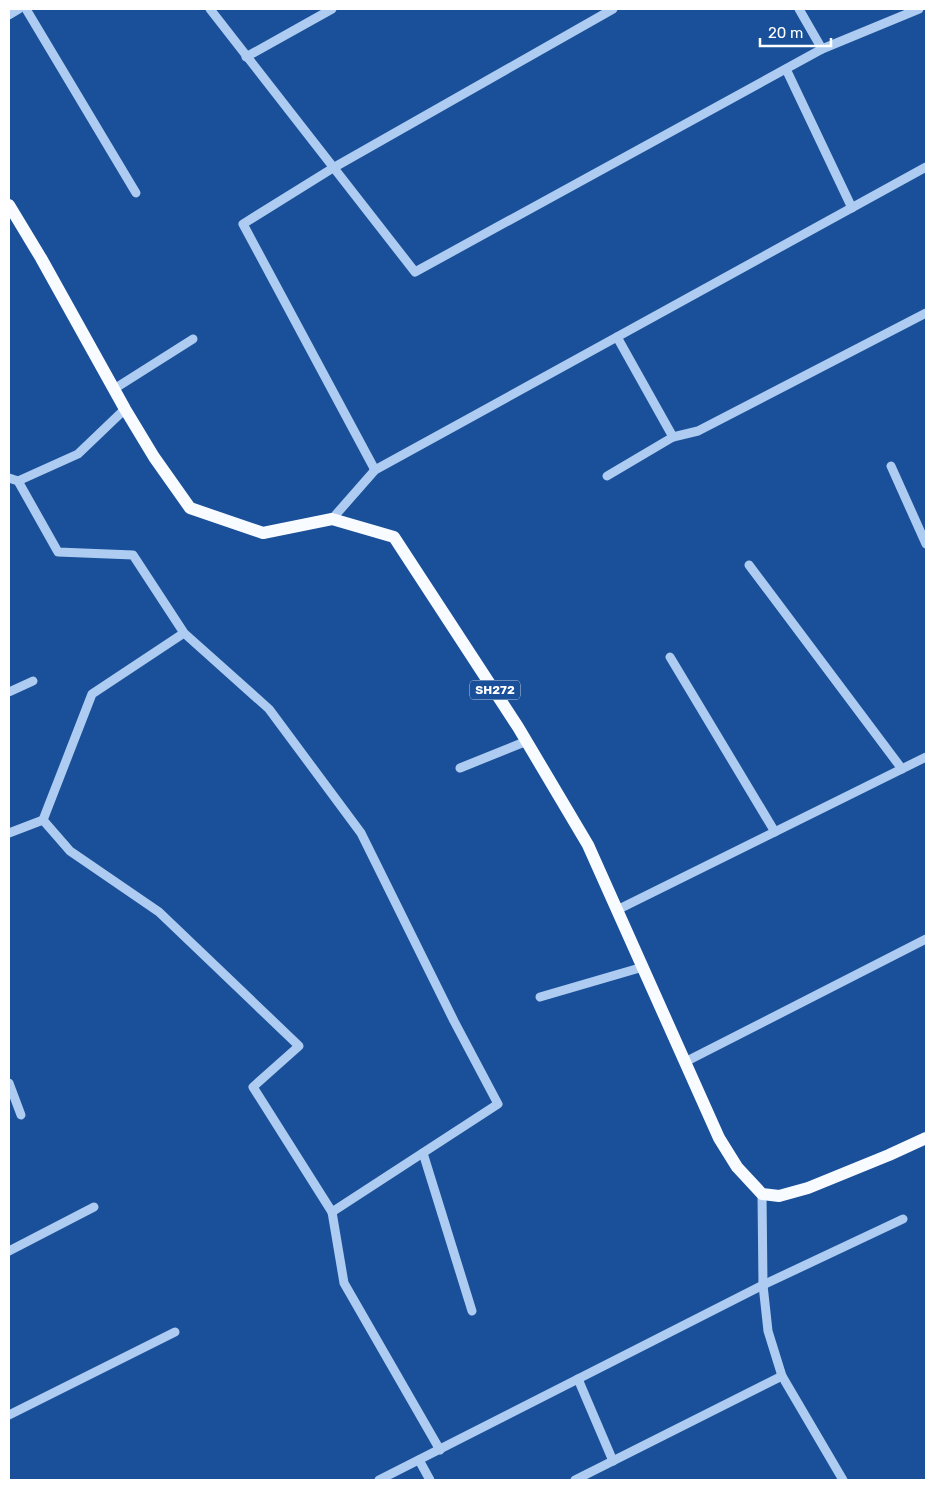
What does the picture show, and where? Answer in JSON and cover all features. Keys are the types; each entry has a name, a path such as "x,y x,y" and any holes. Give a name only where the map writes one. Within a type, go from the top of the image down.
{"main road":[{"name":"SH272","path":"9,205 154,456 190,508 263,533 332,519 394,537 527,741 588,845 719,1138 737,1168 762,1194"},
{"path":"762,1194 779,1196 808,1188 926,1138"}],"street":[{"path":"9,15 18,9"},
{"path":"26,9 136,193"},
{"path":"210,9 415,272 822,49 918,9"},
{"path":"246,57 332,9"},
{"path":"375,470 243,224 333,168 612,9"},
{"path":"799,9 822,49"},
{"path":"786,69 852,208"},
{"path":"332,519 375,470 926,167"},
{"path":"607,476 673,437 698,431 926,313"},
{"path":"617,337 673,437"},
{"path":"114,389 193,339"},
{"path":"126,409 78,454 13,479 58,552 133,555 184,633 269,709 361,833 454,1021 498,1104 332,1212"},
{"path":"891,466 926,544"},
{"path":"749,565 902,769"},
{"path":"9,833 43,820 92,694 184,633"},
{"path":"670,657 775,832"},
{"path":"9,692 33,681"},
{"path":"460,768 527,741"},
{"path":"617,910 926,757"},
{"path":"43,820 70,851 159,912 299,1046 253,1087 332,1212 344,1282 440,1450"},
{"path":"685,1062 926,939"},
{"path":"540,997 643,967"},
{"path":"9,1083 20,1115"},
{"path":"423,1153 472,1311"},
{"path":"762,1194 763,1284 768,1331 782,1376 843,1480"},
{"path":"9,1251 94,1207"},
{"path":"379,1480 763,1284 903,1219"},
{"path":"9,1416 175,1332"},
{"path":"575,1480 782,1376"},
{"path":"578,1380 613,1462"},
{"path":"419,1460 430,1480"}]}
